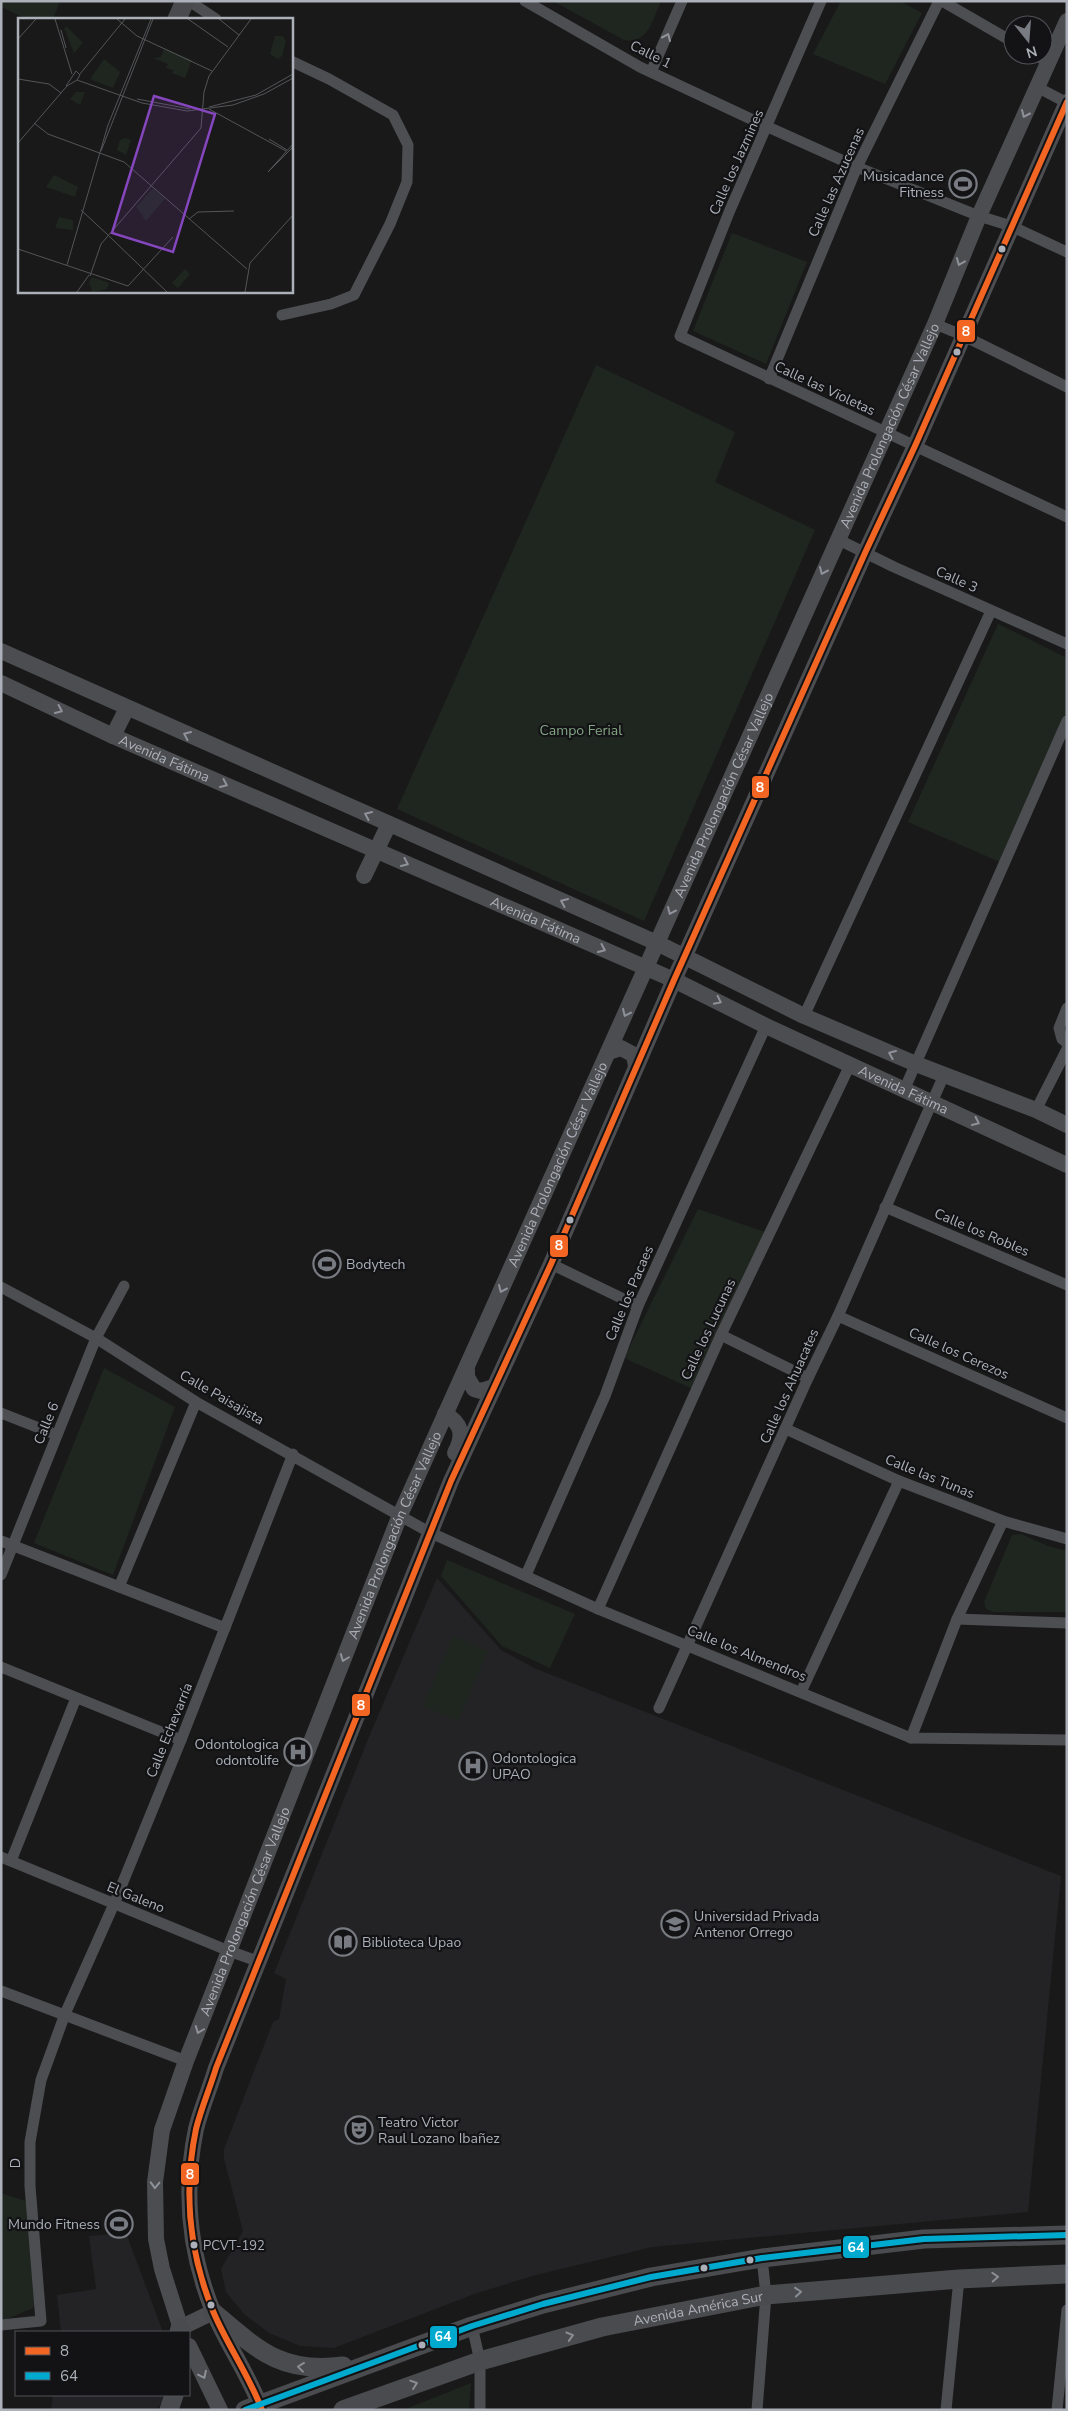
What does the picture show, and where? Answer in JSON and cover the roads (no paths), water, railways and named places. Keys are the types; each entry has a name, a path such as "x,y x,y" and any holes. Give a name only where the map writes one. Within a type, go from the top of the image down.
{"main road":[{"path":"178,18 187,1"},
{"name":"Avenida Prolongación César Vallejo","path":"1053,41 1067,21"},
{"name":"Avenida Prolongación César Vallejo","path":"180,2331 162,2269 156,2239 155,2182 162,2130 186,2061 400,1515 445,1414 467,1370 837,539 935,324 979,216 1037,87 1040,65"},
{"path":"1067,103 962,335 915,446 865,553 674,980 551,1264 429,1532 260,1962 216,2068 196,2129 189,2222 198,2266 213,2312 255,2408 367,2363 472,2326 543,2304 651,2277 762,2258 924,2239 1067,2235"},
{"name":"Avenida Fátima","path":"1,651 657,943 804,1016 916,1064 1036,1110 1067,1125"},
{"name":"Avenida Fátima","path":"1,683 113,736 674,980 766,1026 905,1088 1067,1165"},
{"path":"113,736 126,708"},
{"path":"364,876 389,824"},
{"path":"609,1052 621,1048 634,1055 636,1066"},
{"path":"467,1370 467,1376 474,1389 481,1391 494,1387"},
{"path":"445,1414 456,1422 462,1431 462,1440 446,1470 451,1481"},
{"name":"Avenida América Sur","path":"343,2410 480,2361 602,2327 766,2295 959,2279 1067,2274"},
{"path":"180,2331 213,2312"},
{"path":"213,2312 259,2350 292,2366 306,2368 367,2363"},
{"path":"190,2348 220,2410"},
{"path":"169,2410 174,2396"}],"street":[{"path":"187,1 214,18"},
{"name":"Calle 1","path":"525,1 651,72 768,127 857,167 979,216 1011,226 1067,252"},
{"path":"651,72 682,1"},
{"name":"Calle los Jazmines","path":"680,336 730,210 768,127 821,1"},
{"path":"941,1 1003,36"},
{"name":"Calle las Azucenas","path":"769,379 857,167 941,1"},
{"path":"282,315 331,304 354,295 407,182 408,163 408,145 394,114 329,78 292,61"},
{"path":"1037,87 1067,103"},
{"path":"935,324 962,335 1067,387"},
{"name":"Calle las Violetas","path":"680,336 1067,516"},
{"name":"Calle 3","path":"837,539 991,611 1067,644"},
{"path":"804,1016 991,611"},
{"path":"905,1088 1067,721"},
{"path":"1067,1008 1058,1028 1062,1039 1067,1043"},
{"name":"Calle los Pacaes","path":"526,1575 605,1396 638,1306 766,1026"},
{"path":"1036,1110 1067,1049"},
{"name":"Calle los Lucunas","path":"598,1609 720,1336 850,1065"},
{"name":"Calle los Ahuacates","path":"659,1708 808,1378 838,1316 944,1075"},
{"name":"Calle los Robles","path":"885,1207 1067,1285"},
{"path":"551,1264 638,1306"},
{"name":"Calle 6","path":"1,1575 96,1338 124,1286"},
{"name":"Calle Paisajista","path":"1,1287 96,1338 196,1402 293,1454 429,1532"},
{"name":"Calle los Cerezos","path":"838,1316 1067,1418"},
{"path":"720,1336 808,1378"},
{"path":"119,1587 196,1402"},
{"path":"1,1413 57,1435"},
{"name":"Calle las Tunas","path":"786,1428 899,1481 1003,1521 1067,1539"},
{"name":"Calle Echevarría","path":"65,2014 114,1904 181,1740 293,1454"},
{"path":"801,1692 899,1481"},
{"path":"911,1738 957,1619 1003,1521"},
{"name":"Calle los Almendros","path":"429,1532 598,1609 911,1738 1067,1740"},
{"path":"1,1542 225,1628"},
{"path":"957,1619 1067,1623"},
{"path":"1,1667 181,1740"},
{"path":"6,1859 76,1698"},
{"name":"El Galeno","path":"6,1859 229,1952 260,1962"},
{"path":"1,1990 186,2061"},
{"name":"D","path":"1,2325 39,2323 41,2317 30,2186 30,2142 41,2080 65,2014"},
{"path":"757,2410 766,2295 762,2258"},
{"path":"946,2410 959,2279"},
{"path":"1057,2410 1067,2310"},
{"path":"472,2326 480,2361 480,2410"}],"place":[{"name":"Musicadance Fitness","path":"963,184"},
{"name":"Bodytech","path":"327,1264"},
{"name":"Odontologica odontolife","path":"298,1752"},
{"name":"Odontologica UPAO","path":"473,1766"},
{"name":"Universidad Privada Antenor Orrego","path":"675,1924"},
{"name":"Biblioteca Upao","path":"343,1942"},
{"name":"Teatro Victor Raul Lozano Ibañez","path":"359,2130"},
{"name":"Mundo Fitness","path":"119,2224"},
{"name":"PCVT-192","path":"194,2245"}],"park label":[{"name":"Campo Ferial","path":"581,730"}]}
